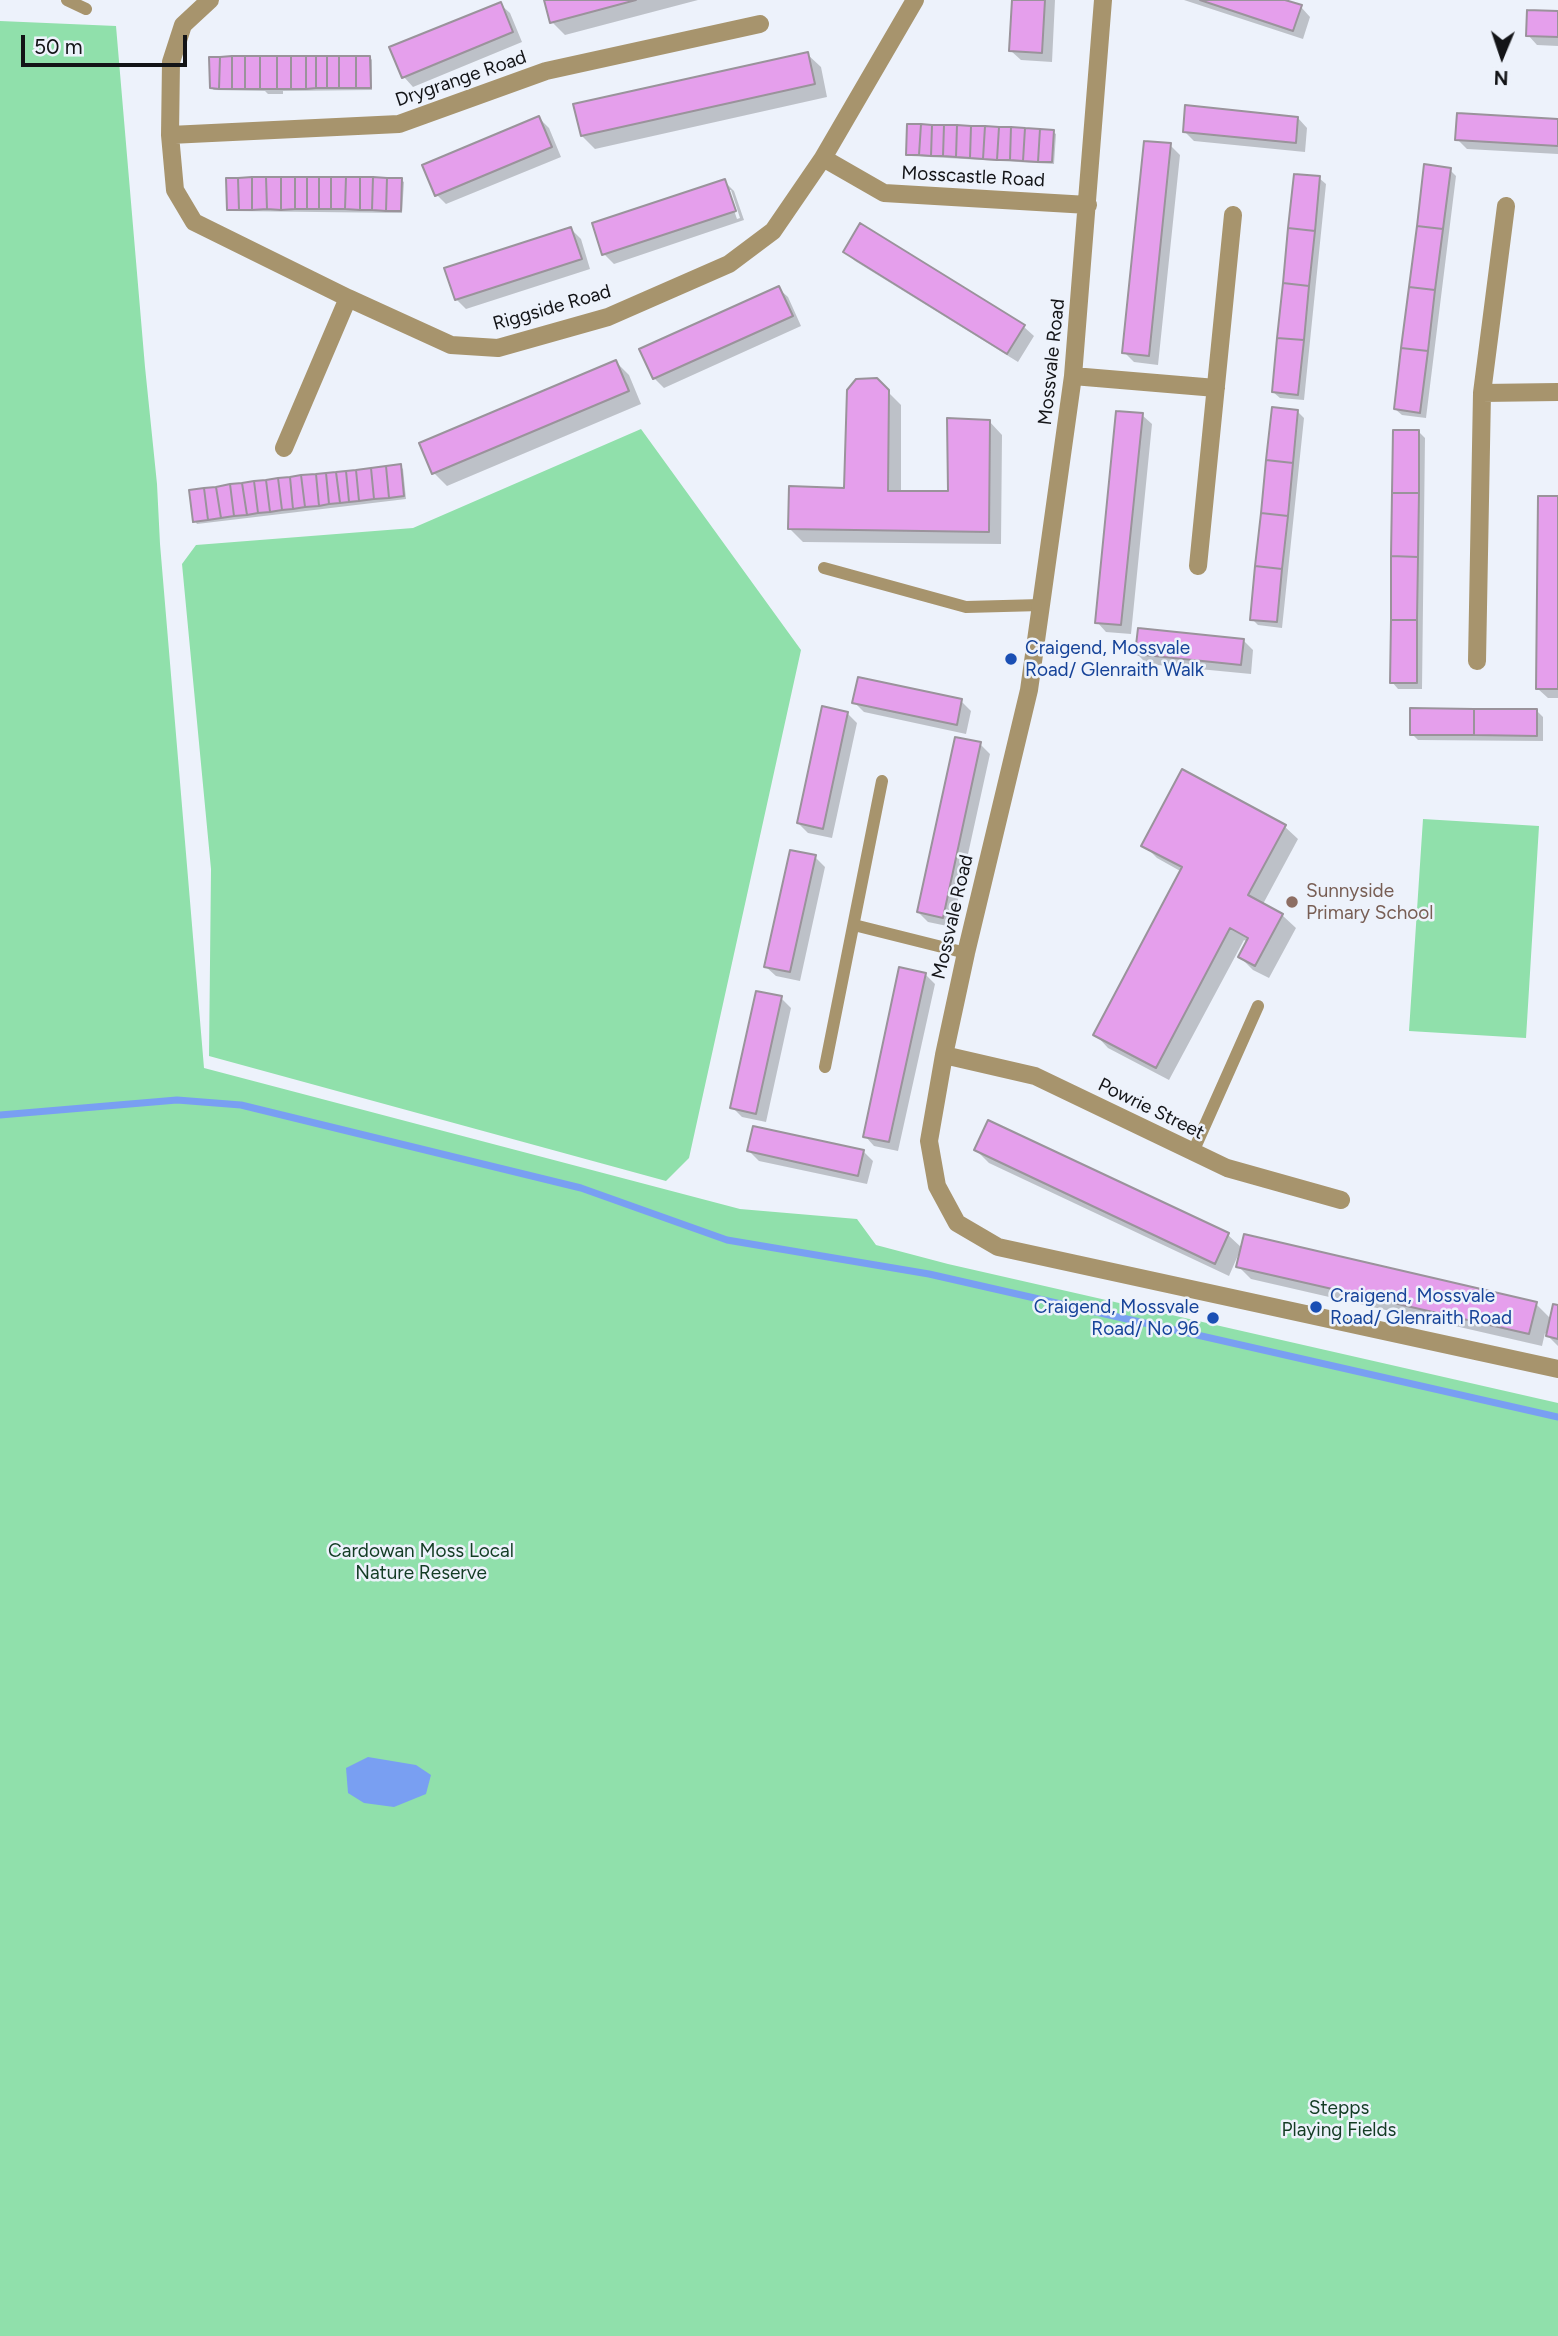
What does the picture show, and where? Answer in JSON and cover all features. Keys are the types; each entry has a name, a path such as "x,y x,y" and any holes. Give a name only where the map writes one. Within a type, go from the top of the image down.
{"street":[{"name":"Riggside Road","path":"210,0 183,25 171,62 170,135 175,190 194,222 451,345 498,348 608,317 729,264 773,231 823,158 915,0"},
{"name":"Mossvale Road","path":"1103,0 1073,376 1041,605 1029,690 944,1055 929,1141 937,1186 957,1223 998,1247 1558,1369"},
{"name":"Drygrange Road","path":"170,135 399,124 546,71 760,24"},
{"name":"Mosscastle Road","path":"823,158 884,194 1088,205"},
{"path":"1477,661 1482,393 1506,206"},
{"path":"1198,566 1233,215"},
{"path":"284,448 348,298"},
{"path":"1073,376 1216,388"},
{"path":"1482,393 1558,392"},
{"name":"Powrie Street","path":"944,1055 1035,1076 1227,1168 1341,1200"}],"lane":[{"path":"67,0 86,9"},
{"path":"824,568 966,607 1041,605"},
{"path":"825,1067 882,781"},
{"path":"853,925 966,953"},
{"path":"1193,1152 1258,1006"}],"green space":[{"name":"Cardowan Moss Local Nature Reserve","path":"0,21 116,26 157,484 204,1068 740,1209 857,1219 876,1245 948,1264 1558,1403 1558,2336 0,2336"},
{"path":"641,429 801,650 689,1158 666,1181 209,1056 211,869 182,564 196,545 413,528"},
{"path":"1423,819 1539,826 1526,1038 1409,1031"}],"water":[{"path":"368,1757 416,1765 431,1775 426,1794 394,1807 364,1803 348,1793 346,1768"}],"building":[{"path":"544,0 636,0 550,23"},
{"path":"1012,0 1045,0 1042,53 1009,51"},
{"path":"1200,0 1285,0 1302,5 1293,31"},
{"path":"501,2 513,32 402,78 389,47"},
{"path":"1527,10 1558,11 1558,37 1526,36"},
{"path":"808,52 815,84 581,136 573,104"},
{"path":"232,56 245,56 245,89 232,89"},
{"path":"232,56 232,89 219,89 220,57"},
{"path":"245,56 260,56 260,89 245,89"},
{"path":"260,56 277,56 277,89 260,89"},
{"path":"277,56 291,56 291,89 277,89"},
{"path":"291,56 306,56 306,89 291,89"},
{"path":"306,56 316,56 316,88 306,89"},
{"path":"316,56 327,56 327,88 316,88"},
{"path":"327,56 339,56 339,88 327,88"},
{"path":"339,56 356,56 356,88 339,88"},
{"path":"356,56 370,56 371,88 356,88"},
{"path":"209,57 220,57 219,89 210,88"},
{"path":"1185,105 1298,117 1296,143 1183,132"},
{"path":"1457,113 1558,119 1558,146 1455,140"},
{"path":"539,116 552,147 435,196 422,165"},
{"path":"907,124 921,124 919,155 906,155"},
{"path":"921,124 932,125 931,156 919,155"},
{"path":"932,125 944,125 943,156 931,156"},
{"path":"944,125 957,125 956,157 943,156"},
{"path":"957,125 971,126 970,158 956,157"},
{"path":"971,126 985,126 983,159 970,158"},
{"path":"985,126 999,127 997,160 983,159"},
{"path":"999,127 1011,127 1010,160 997,160"},
{"path":"1011,127 1025,128 1023,161 1010,160"},
{"path":"1025,128 1040,129 1038,162 1023,161"},
{"path":"1040,129 1054,130 1052,162 1038,162"},
{"path":"1144,141 1171,143 1149,356 1122,353"},
{"path":"1424,164 1451,168 1443,229 1417,226"},
{"path":"1294,174 1320,176 1315,231 1288,228"},
{"path":"252,177 266,177 267,209 252,210"},
{"path":"252,177 252,210 239,210 238,178"},
{"path":"266,177 281,177 281,210 267,209"},
{"path":"281,177 295,177 295,209 281,210"},
{"path":"295,177 307,177 307,209 295,209"},
{"path":"307,177 319,177 319,209 307,209"},
{"path":"319,177 331,177 331,209 319,209"},
{"path":"331,177 346,177 345,209 331,209"},
{"path":"346,177 360,177 360,210 345,209"},
{"path":"360,177 373,177 372,210 360,210"},
{"path":"373,177 387,178 386,211 372,210"},
{"path":"226,178 238,178 239,210 227,210"},
{"path":"387,178 402,178 401,211 386,211"},
{"path":"725,179 736,211 602,255 592,223"},
{"path":"860,223 1025,325 1007,354 843,252"},
{"path":"1417,226 1443,229 1435,290 1409,287"},
{"path":"571,227 582,259 455,300 444,268"},
{"path":"1288,228 1315,231 1309,286 1283,283"},
{"path":"1283,283 1309,286 1304,340 1277,338"},
{"path":"779,286 793,316 653,379 639,349"},
{"path":"1409,287 1435,290 1428,351 1401,348"},
{"path":"1277,338 1304,340 1298,395 1272,392"},
{"path":"1401,348 1428,351 1420,413 1394,409"},
{"path":"616,360 629,391 432,474 419,443"},
{"path":"877,378 889,390 888,491 948,491 947,418 990,420 989,532 788,529 789,486 844,488 847,390 856,379"},
{"path":"1272,407 1298,410 1293,463 1266,460"},
{"path":"1116,411 1143,413 1121,625 1095,623"},
{"path":"1393,430 1419,430 1419,493 1392,493"},
{"path":"1266,460 1293,463 1288,516 1261,513"},
{"path":"401,464 404,496 389,498 386,466"},
{"path":"386,466 389,498 374,499 371,468"},
{"path":"371,468 374,499 359,501 356,470"},
{"path":"356,470 359,501 349,502 346,471"},
{"path":"346,471 349,502 340,503 336,472"},
{"path":"336,472 340,503 329,504 326,473"},
{"path":"326,473 329,504 319,506 316,474"},
{"path":"316,474 319,506 305,507 301,475"},
{"path":"301,475 305,507 293,509 290,477"},
{"path":"290,477 293,509 282,510 278,478"},
{"path":"278,478 282,510 270,512 266,480"},
{"path":"266,480 270,512 258,513 254,481"},
{"path":"254,481 258,513 247,515 242,483"},
{"path":"242,483 247,515 234,516 230,484"},
{"path":"230,484 234,516 221,518 216,487"},
{"path":"216,487 221,518 208,520 204,488"},
{"path":"204,488 208,520 193,522 189,490"},
{"path":"1392,493 1419,493 1418,557 1391,556"},
{"path":"1538,496 1558,496 1558,689 1536,689"},
{"path":"1261,513 1288,516 1282,569 1255,566"},
{"path":"1391,556 1418,557 1417,620 1391,620"},
{"path":"1255,566 1282,569 1277,622 1250,620"},
{"path":"1391,620 1417,620 1417,683 1390,683"},
{"path":"1138,628 1244,639 1241,665 1135,654"},
{"path":"858,677 962,699 957,725 852,703"},
{"path":"822,706 848,712 823,829 797,823"},
{"path":"1410,708 1474,709 1474,735 1410,735"},
{"path":"1474,709 1537,709 1537,736 1474,735"},
{"path":"955,737 981,742 943,918 917,912"},
{"path":"1182,769 1286,825 1248,895 1283,914 1255,966 1238,957 1248,938 1230,928 1156,1068 1093,1035 1182,867 1141,846"},
{"path":"790,850 816,855 790,972 764,967"},
{"path":"899,967 926,973 889,1142 863,1137"},
{"path":"756,991 782,996 756,1114 730,1108"},
{"path":"988,1120 1229,1233 1215,1264 974,1150"},
{"path":"753,1126 864,1150 858,1176 747,1151"},
{"path":"1244,1234 1537,1302 1529,1334 1236,1267"},
{"path":"1553,1304 1558,1305 1558,1339 1546,1336"}],"waterway":[{"path":"0,1115 177,1100 241,1105 581,1188 727,1240 929,1274 1558,1417"}],"place":[{"name":"Craigend, Mossvale Road/ Glenraith Walk","path":"1011,659"},
{"name":"Sunnyside Primary School","path":"1292,902"},
{"name":"Craigend, Mossvale Road/ Glenraith Road","path":"1316,1307"},
{"name":"Craigend, Mossvale Road/ No 96","path":"1213,1318"}],"park label":[{"name":"Stepps Playing Fields","path":"1339,2119"}]}
